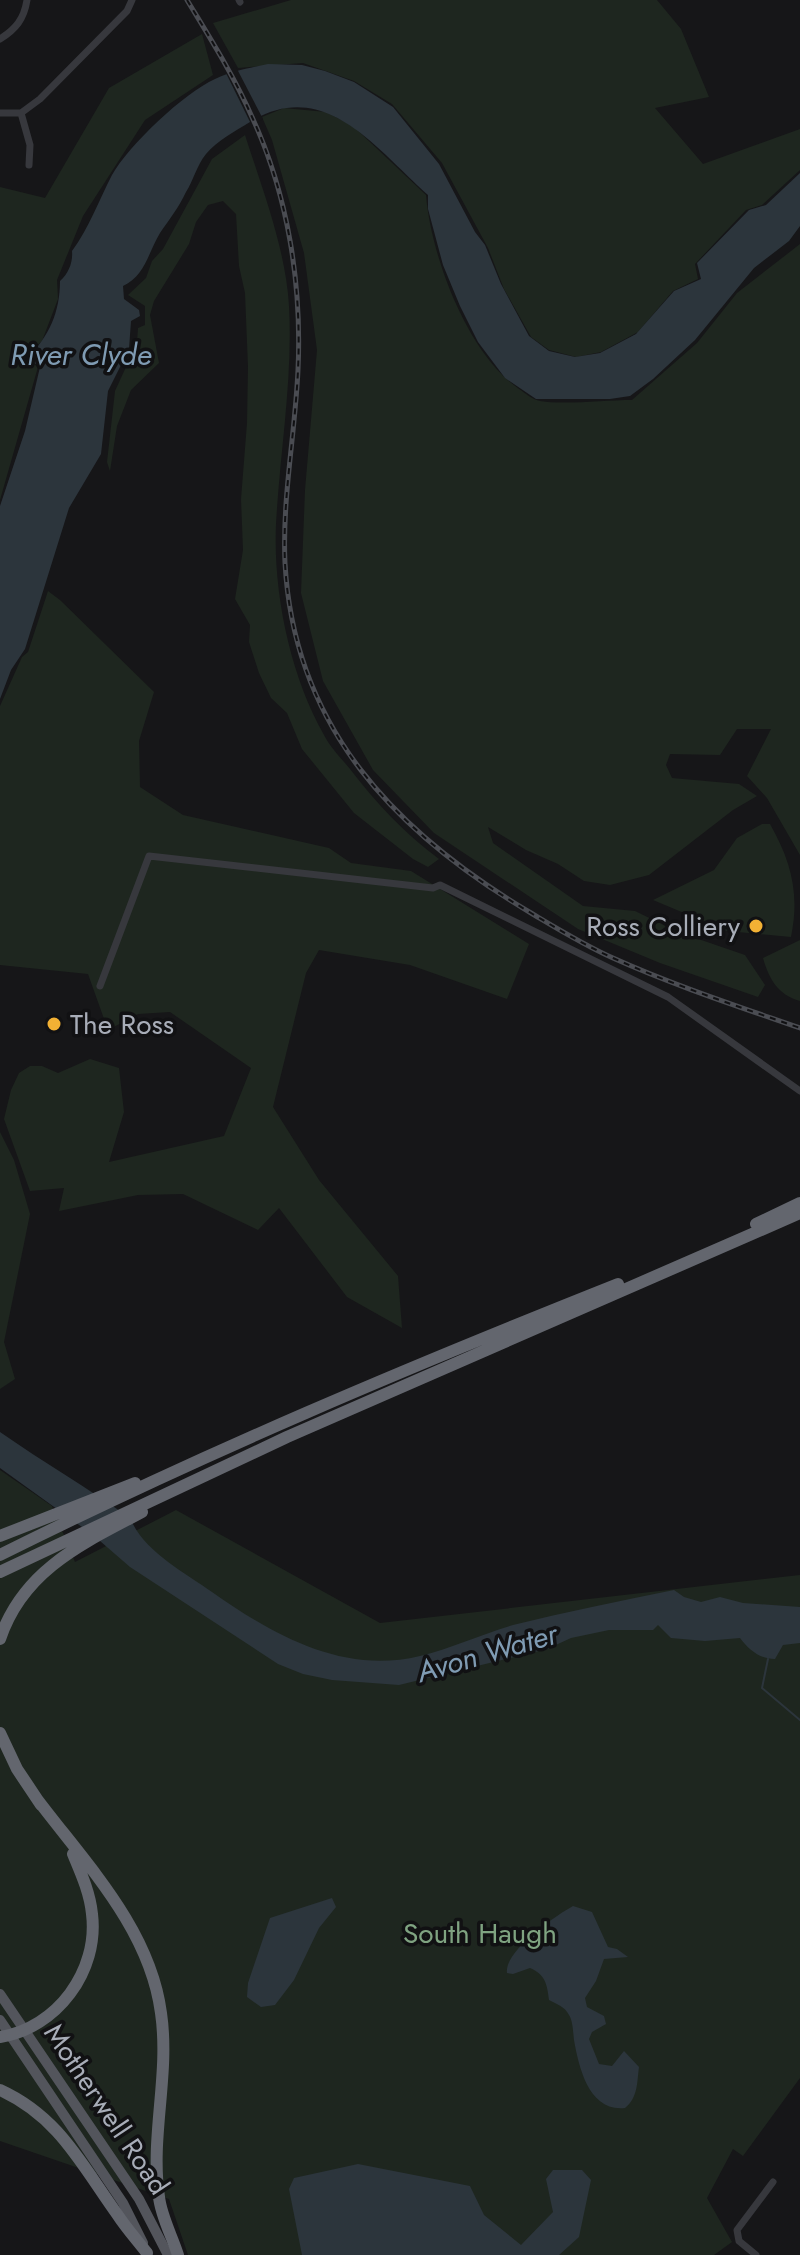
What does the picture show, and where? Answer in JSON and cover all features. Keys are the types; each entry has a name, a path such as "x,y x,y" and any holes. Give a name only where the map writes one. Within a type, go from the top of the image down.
{"highway":[{"path":"0,1555 40,1529 120,1493 406,1368 698,1252 800,1203"},
{"path":"0,1572 66,1546 287,1437 800,1213"},
{"path":"0,1536 40,1529"},
{"path":"0,1639 28,1586 66,1546"},
{"path":"0,1733 17,1769 74,1856 87,1890 92,1915 92,1938 85,1970 66,1999 44,2020 18,2034 0,2037"},
{"path":"37,1799 135,1933 154,1976 164,2048 156,2162 159,2200 178,2255"},
{"path":"0,2090 32,2108 58,2130 118,2217 148,2254"}],"main road":[{"name":"Motherwell Road","path":"0,1994 139,2199 168,2255"},
{"name":"Motherwell Road","path":"0,2020 123,2203 148,2254"}],"street":[{"path":"0,39 18,27 27,0"},
{"path":"0,113 21,113 40,99 127,11 132,0"},
{"path":"21,113 29,165"},
{"path":"19,152 29,152"},
{"path":"100,986 149,856 433,888 440,885 668,997 800,1091"},
{"path":"756,2255 739,2241 737,2230 773,2182"}],"green space":[{"path":"291,0 657,0 681,29 709,97 655,108 703,164 800,129 800,170 762,205 746,210 695,264 698,279 673,291 638,332 601,352 576,357 549,350 531,337 442,163 392,104 354,81 303,63 238,68 213,23"},
{"path":"202,34 213,75 145,120 83,216 57,280 58,299 42,341 24,358 38,367 0,500 0,187 45,198 109,88"},
{"path":"284,108 326,112 353,126 426,195 435,246 468,328 500,373 537,400 560,403 632,400 697,343 737,293 800,244 800,855 767,798 747,776 771,729 737,729 720,755 670,754 666,765 672,778 739,784 757,796 733,810 649,875 610,885 584,881 488,827 493,843 583,906 635,911 678,932 745,955 765,985 758,997 660,963 578,929 434,833 373,770 323,681 301,593 305,490 317,350 304,253 272,140 262,117"},
{"path":"245,135 278,241 289,306 288,388 276,524 277,578 286,633 302,686 326,739 380,806 439,859 428,867 354,813 302,749 287,713 271,698 259,673 249,642 250,625 235,599 243,550 241,499 248,367 245,293 239,266 236,214 223,201 208,205 196,222 189,244 154,301 150,315 159,363 131,390 117,426 110,471 107,462 115,391 137,343 138,328 145,325 145,306 128,295 146,278 152,261 163,249 212,159"},
{"path":"48,591 154,692 139,741 140,787 183,815 329,848 351,863 411,871 529,944 507,999 410,965 319,950 306,973 273,1107 319,1180 398,1276 402,1328 347,1297 279,1208 258,1230 183,1194 138,1195 59,1211 64,1188 30,1191 4,1119 19,1073 30,1066 42,1066 58,1073 90,1059 119,1068 124,1112 109,1162 224,1136 251,1068 170,1012 138,1014 108,1030 88,974 0,965 0,706 22,657 28,652"},
{"path":"762,824 770,824 792,878 794,921 791,937 727,931 653,900 714,870 737,838"},
{"path":"800,940 800,1001 786,995 776,985 763,958"},
{"path":"0,1132 14,1160 30,1214 4,1342 15,1379 0,1389"},
{"name":"South Haugh","path":"0,1470 52,1506 75,1562 176,1510 380,1623 800,1575 800,2078 743,2156 733,2149 707,2198 732,2242 714,2255 188,2255 169,2199 0,2141"}],"water":[{"name":"River Clyde","path":"268,64 302,65 325,71 354,82 393,107 439,164 485,245 501,284 529,336 549,351 575,357 600,353 636,334 674,291 701,279 697,263 749,210 766,205 800,173 800,226 789,241 754,268 695,340 630,396 536,399 505,378 478,342 443,265 428,209 428,195 369,140 326,113 302,108 277,110 250,122 206,154 141,270 123,286 124,299 139,310 140,316 131,321 129,349 108,391 101,454 69,508 25,649 11,670 0,699 0,506 25,431 40,367 27,358 52,323 60,281 70,267 72,251 112,175 158,121 215,79"},
{"path":"0,1432 130,1518 100,1540 0,1468"},
{"name":"Avon Water","path":"131,1520 155,1552 235,1608 284,1636 336,1655 364,1660 420,1656 513,1625 674,1590 701,1602 720,1597 743,1603 800,1607 800,1643 783,1645 775,1659 770,1659 755,1653 740,1638 705,1641 671,1638 658,1625 653,1630 609,1630 571,1638 547,1649 399,1685 332,1680 303,1674 278,1664 130,1567 100,1541"},
{"path":"332,1898 336,1907 319,1928 294,1980 275,2005 261,2007 247,1997 248,1983 270,1918"},
{"path":"573,1906 592,1912 608,1947 628,1957 604,1959 596,1981 585,1998 587,2007 604,2016 606,2024 592,2032 589,2039 599,2064 612,2066 624,2051 639,2067 635,2095 625,2108 613,2107 594,2096 579,2063 570,2017 563,2008 549,2000 543,1977 530,1968 507,1973 508,1964 522,1945"},
{"path":"358,2164 470,2186 484,2215 521,2245 553,2212 546,2179 553,2170 582,2170 591,2180 579,2237 559,2255 302,2255 289,2189 294,2178"}],"pier":[{"path":"236,67 263,119 252,126 225,71"}],"waterway":[{"path":"768,1659 762,1688 800,1720"}],"railway":[{"path":"187,0 230,72 252,117 275,177 290,240 299,338 285,515 285,563 293,622 308,676 331,725 361,770 396,811 437,848 482,882 561,931 613,958 800,1028"}],"place":[{"name":"Ross Colliery","path":"756,926"},
{"name":"The Ross","path":"54,1024"}]}
